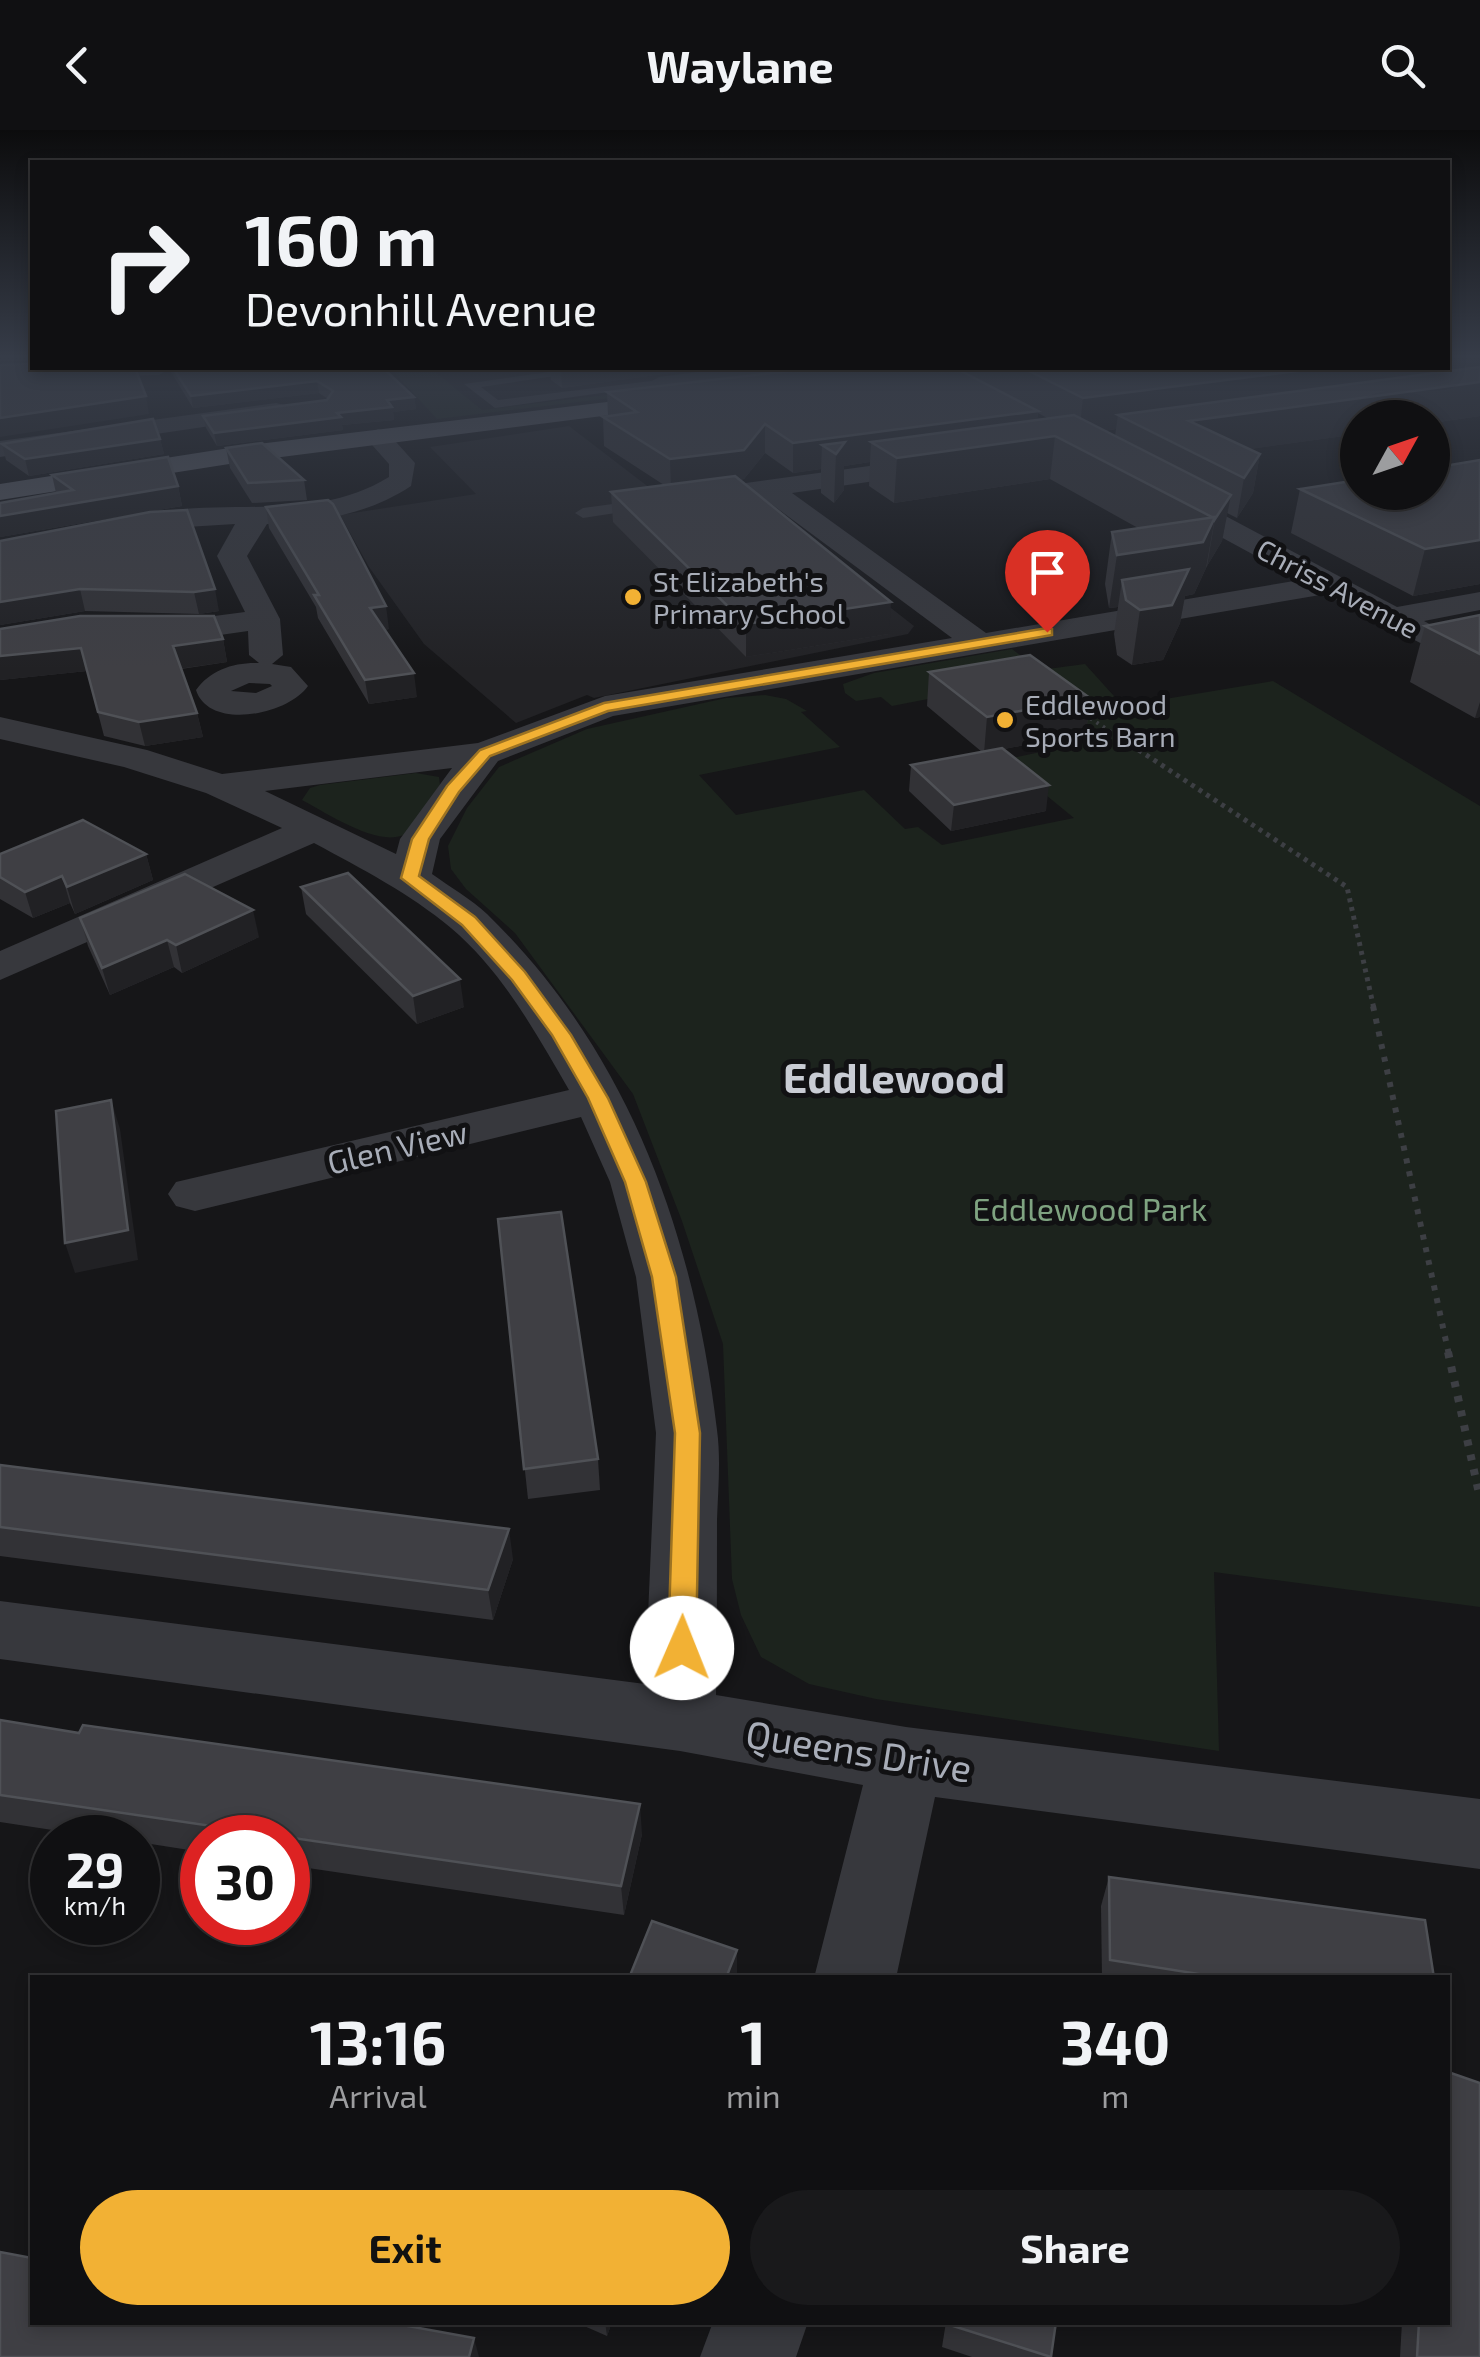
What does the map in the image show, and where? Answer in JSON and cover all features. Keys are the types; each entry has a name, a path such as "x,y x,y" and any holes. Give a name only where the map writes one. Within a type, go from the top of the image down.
{"main road":[{"path":"0,492 198,461"}],"street":[{"path":"0,550 174,518 328,509 390,490 402,480 400,461"},
{"path":"672,501 959,462"},
{"name":"Chriss Avenue","path":"1142,482 1480,664"},
{"path":"768,488 980,644"},
{"path":"259,516 242,534 232,556 264,619 267,636 263,672"},
{"path":"220,785 485,753 604,707 1331,584"},
{"path":"1392,616 1480,601"},
{"path":"0,639 85,626 199,628 264,619"},
{"path":"0,728 134,758 220,785 315,828 410,878 469,921 519,976 561,1035 598,1098 636,1182 664,1277 688,1433 680,1720"},
{"path":"410,878 420,839 453,790 485,753"},
{"path":"0,968 315,828"},
{"name":"Glen View","path":"195,1194 598,1098"},
{"name":"Queens Drive","path":"0,1630 680,1720 906,1760 1480,1834"},
{"path":"856,1975 906,1760"},
{"path":"748,2357 760,2325"}],"lane":[{"path":"583,513 672,501"}],"path":[{"path":"1072,706 1347,886 1480,1498"}],"shaded area":[{"name":"St Elizabeth's Primary School","path":"444,461 615,461 659,495 767,511 914,626 908,634 594,698 587,695 516,723 424,644 369,567 340,515 476,494"}],"green space":[{"name":"Eddlewood Park","path":"1012,649 1040,670 1085,664 1123,706 1273,681 1480,806 1480,1607 1214,1572 1219,1751 876,1699 809,1684 761,1657 741,1615 732,1579 723,1344 682,1221 633,1094 515,933 466,889 451,869 448,846 467,808 499,767 587,729 726,698 765,695 786,699 807,711 801,712 840,747 699,775 736,815 864,790 905,829 918,827 942,845 1074,818 1003,760 1101,739 1020,681 892,706 881,697 856,701 845,693 843,684 874,673"},
{"path":"416,773 439,777 440,785 409,831 399,836 371,834 302,800 310,788 320,785"}],"building":[{"path":"143,461 169,461 178,486 0,516 0,503 73,490 52,475"},
{"path":"234,461 282,461 304,480 248,483"},
{"path":"1103,461 1164,461 1231,495 1215,519"},
{"path":"1210,461 1255,461 1244,478"},
{"path":"1480,461 1480,540 1425,549 1344,510 1450,510 1450,465"},
{"path":"735,476 891,602 746,624 611,492"},
{"path":"1340,483 1340,508 1300,489"},
{"path":"328,500 386,606 370,608 414,673 365,680 266,507"},
{"path":"187,510 215,589 80,589 0,602 0,541 150,512"},
{"path":"1215,517 1203,542 1117,555 1112,532"},
{"path":"1189,569 1172,605 1140,610 1126,600 1122,580"},
{"path":"1480,615 1480,654 1425,626"},
{"path":"80,616 214,616 223,639 173,646 197,713 139,722 98,712 81,648 0,656 0,629"},
{"path":"1030,655 1090,698 987,717 929,672"},
{"path":"1002,748 1049,785 954,805 911,765"},
{"path":"83,820 146,854 67,887 62,876 25,892 0,877 0,854"},
{"path":"348,873 460,979 413,996 301,887"},
{"path":"185,874 253,910 176,945 167,940 102,968 80,918"},
{"path":"111,1100 128,1230 65,1243 56,1111"},
{"path":"561,1212 598,1459 524,1469 498,1219"},
{"path":"0,1465 509,1529 488,1590 0,1527"},
{"path":"0,1720 79,1733 83,1725 640,1804 621,1886 310,1840 310,1815 180,1815 180,1821 160,1818 160,1815 0,1795"},
{"path":"1109,1877 1425,1920 1434,1975 1205,1975 1110,1960"},
{"path":"652,1921 737,1950 727,1975 630,1975"},
{"path":"1450,2073 1480,2083 1480,2357 1417,2357 1419,2325 1450,2325"},
{"path":"0,2252 30,2258 30,2325 402,2325 474,2338 469,2357 0,2357"},
{"path":"950,2325 1056,2325 1051,2357"}],"place":[{"name":"St Elizabeth's Primary School","path":"633,597"},
{"name":"Eddlewood Sports Barn","path":"1005,720"}],"district":[{"name":"Eddlewood","path":"894,1076"}],"route":[{"path":"682,1648 688,1433 664,1277 636,1182 598,1098 561,1035 519,976 469,921 410,878 420,839 453,790 485,753 604,707 1047,632"}]}
